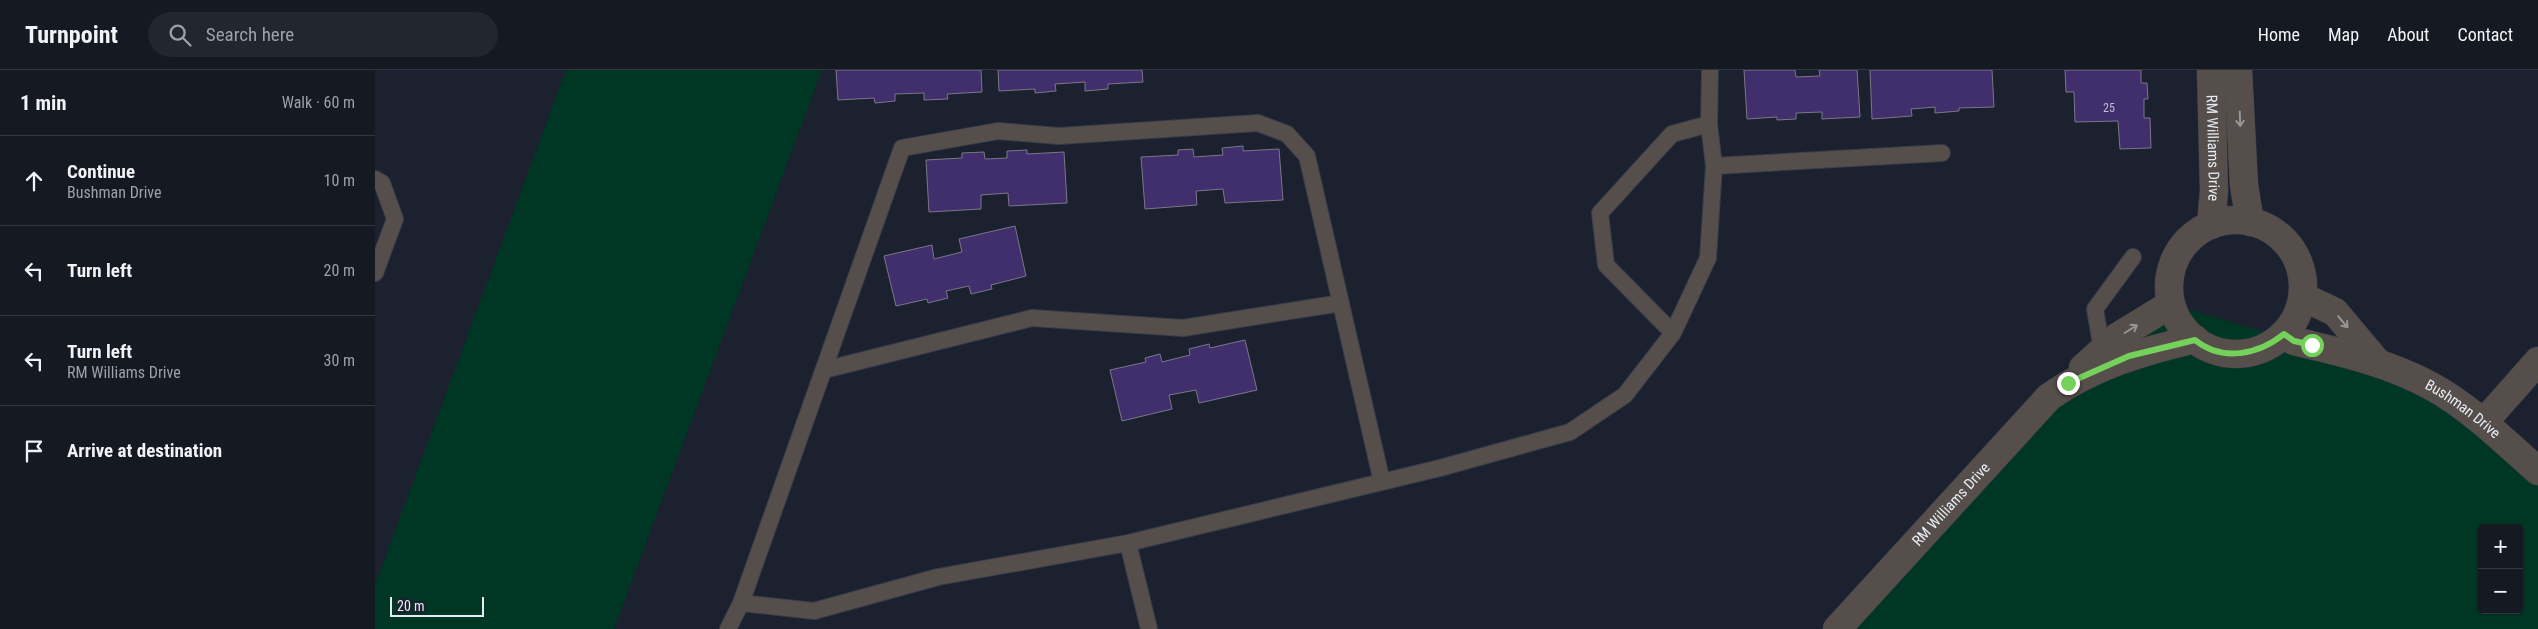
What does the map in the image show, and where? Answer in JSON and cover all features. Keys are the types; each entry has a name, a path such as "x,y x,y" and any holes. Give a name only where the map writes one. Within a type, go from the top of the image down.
{"street":[{"name":"RM Williams Drive","path":"2211,70 2214,191 2211,225"},
{"name":"RM Williams Drive","path":"2238,70 2244,180 2250,222"},
{"path":"2223,221 2250,222 2274,231 2295,254 2303,274 2301,308 2284,334 2271,345 2255,351 2237,354 2217,351 2195,340 2176,316 2171,304 2169,287 2171,270 2179,252 2189,240 2211,225 2223,221"},
{"name":"Bushman Drive","path":"2303,296 2335,312 2377,362"},
{"name":"RM Williams Drive","path":"1837,629 2043,404 2117,337 2171,304"},
{"name":"Bushman Drive","path":"2284,334 2294,341 2377,362 2431,386 2484,422 2538,471"},
{"name":"RM Williams Drive","path":"2068,383 2129,356 2195,340"},
{"path":"2484,422 2538,361"}],"lane":[{"path":"741,603 814,610 938,577 1128,543 1382,482 1570,432 1625,395 1673,333 1708,258 1714,166 1709,124 1710,70"},
{"path":"728,629 741,603 903,148 998,132 1059,136 1258,123 1287,134 1307,156 1382,482"},
{"path":"1673,333 1606,266 1600,213 1672,134 1709,124"},
{"path":"1714,166 1942,153"},
{"path":"375,179 382,183 395,219 375,274"},
{"path":"2102,350 2095,309 2133,257"},
{"path":"824,370 1032,318 1183,328 1341,303"},
{"path":"1128,543 1149,629"}],"green space":[{"path":"566,70 822,70 614,629 375,629 375,585"},
{"path":"2171,304 2294,341 2377,362 2538,471 2538,629 1838,629 2068,383"}],"building":[{"path":"836,70 981,70 982,92 947,94 948,99 924,100 924,93 895,94 895,101 875,103 874,98 838,100"},
{"path":"998,70 1142,70 1143,82 1108,84 1108,89 1085,91 1085,82 1055,84 1056,91 1035,93 1035,89 999,91"},
{"path":"1744,70 1795,70 1796,77 1820,76 1819,70 1857,70 1860,117 1822,119 1822,112 1796,113 1796,119 1777,120 1777,117 1747,119"},
{"path":"1870,70 1992,70 1994,107 1959,108 1959,111 1935,113 1935,107 1911,109 1912,116 1872,119"},
{"path":"2065,70 2141,70 2141,83 2147,83 2148,99 2144,99 2144,118 2150,118 2151,148 2120,149 2118,121 2075,122 2074,92 2066,92"},
{"path":"1243,146 1243,151 1279,149 1283,200 1225,203 1223,189 1196,191 1197,205 1145,209 1141,157 1178,155 1178,150 1193,149 1194,157 1223,155 1222,148"},
{"path":"1027,150 1027,154 1064,152 1067,203 1009,206 1008,193 981,195 981,209 929,212 926,160 962,158 962,153 984,152 985,159 1007,158 1007,151"},
{"path":"1015,226 1026,276 991,285 992,289 971,294 969,286 946,291 948,298 928,303 927,299 896,306 884,256 932,245 934,259 962,252 959,239"},
{"path":"1245,340 1257,390 1199,403 1196,390 1169,395 1172,409 1122,421 1110,370 1146,362 1145,358 1160,354 1162,362 1190,355 1189,349 1209,344 1210,348"}],"route":[{"path":"2068,383 2129,356 2195,340 2217,351 2237,354 2255,351 2271,345 2284,334 2294,341 2312,345"}]}
